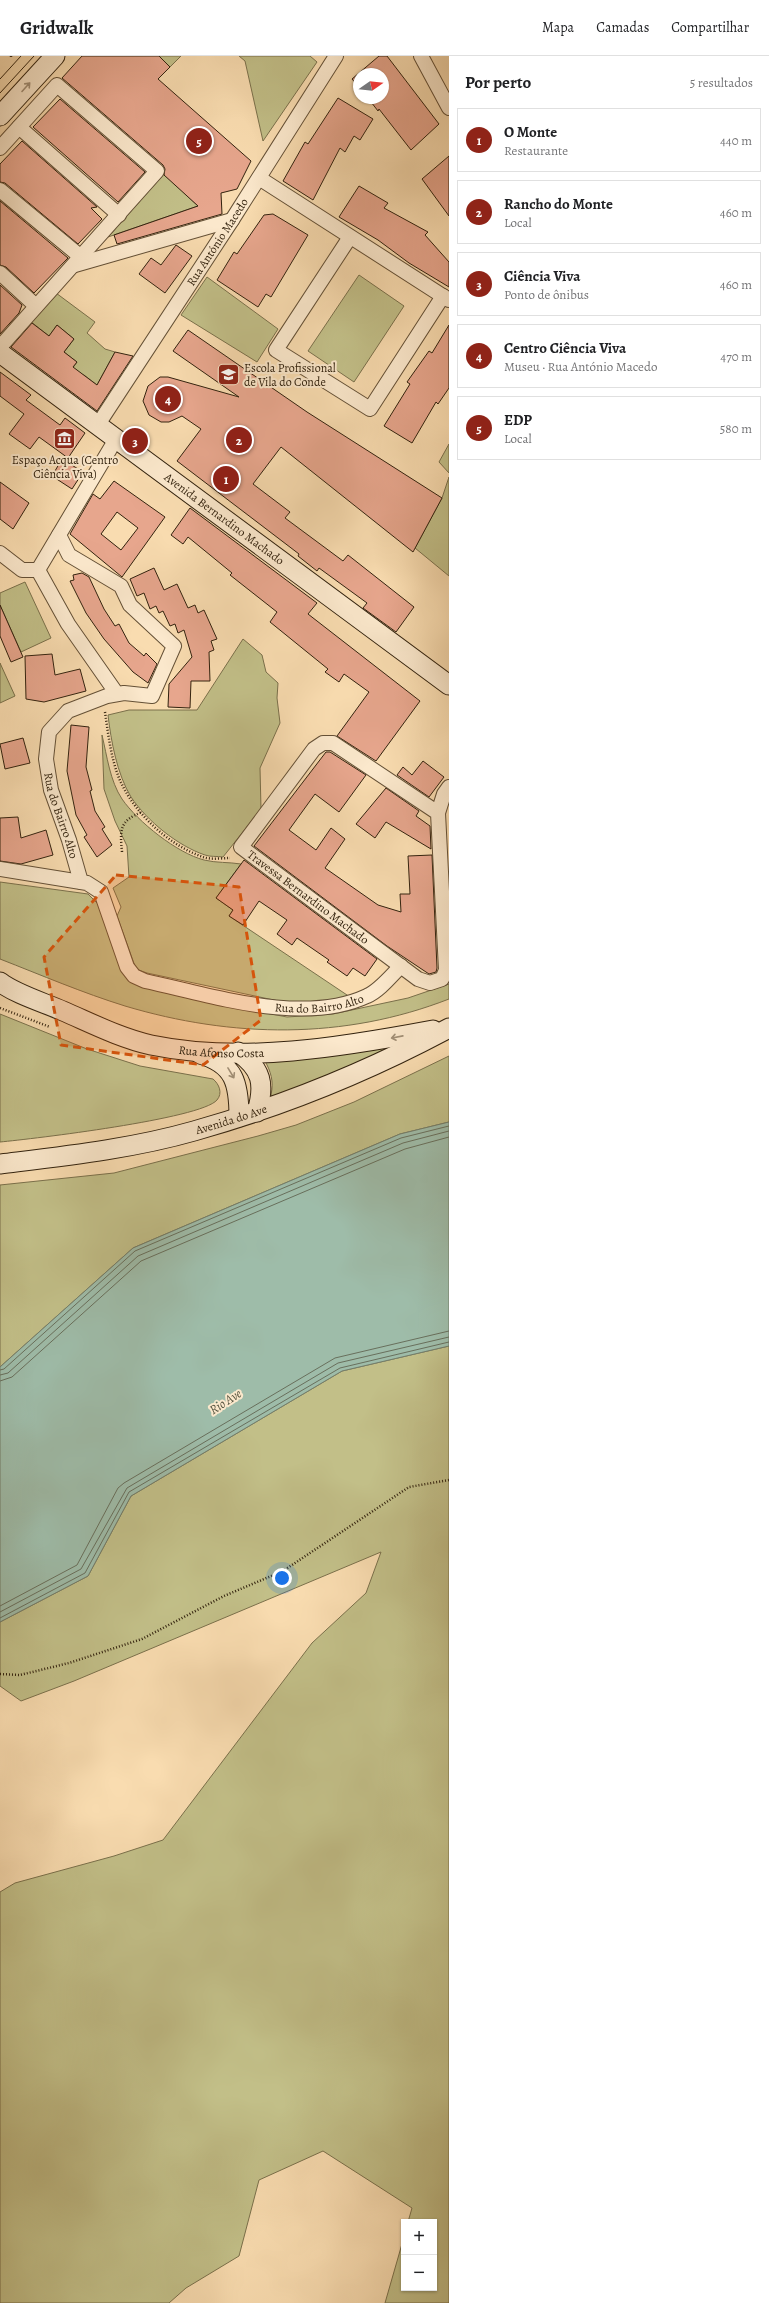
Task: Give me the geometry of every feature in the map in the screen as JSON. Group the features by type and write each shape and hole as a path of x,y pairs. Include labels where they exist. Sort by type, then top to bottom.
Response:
{"street":[{"path":"0,116 55,56"},
{"name":"Rua António Macedo","path":"97,426 232,220 336,56"},
{"path":"420,56 449,108"},
{"path":"0,148 57,85 157,171 0,347"},
{"path":"19,127 119,215"},
{"path":"259,178 446,298 370,409 276,350 350,237"},
{"path":"0,190 78,261"},
{"path":"78,261 232,220"},
{"path":"0,273 36,306"},
{"name":"Avenida Bernardino Machado","path":"0,354 449,685"},
{"path":"38,570 116,439"},
{"path":"38,570 110,696 124,693 152,696 174,646 130,605 120,586 69,555 59,535"},
{"path":"0,553 22,570 38,570"},
{"name":"Rua do Bairro Alto","path":"110,696 68,711 49,732 46,759 51,790 69,840 81,882 87,883 101,892 127,966 134,976 145,981 274,1008 306,1009 342,1005 368,996 401,966"},
{"name":"Travessa Bernardino Machado","path":"438,813 333,742 323,743 314,749 241,847 418,979 430,983 442,979 446,970 438,813 444,794 449,787"},
{"path":"0,869 81,882"},
{"name":"Rua Afonso Costa","path":"1,984 114,1033 150,1044 185,1050 265,1052 340,1045 449,1028"},
{"name":"Avenida do Ave","path":"0,1164 85,1154 193,1132 288,1102 350,1078 449,1028"},
{"path":"185,1050 210,1057 227,1067 237,1084 238,1118"},
{"path":"238,1052 248,1059 257,1070 261,1084 257,1112"}],"path":[{"path":"110,696 107,730 118,777 129,798 175,844 204,858 238,858 249,852"},
{"path":"122,852 120,830 128,818 142,812"},
{"path":"0,1674 20,1675 55,1666 142,1639 224,1596 283,1571 409,1487 449,1480"}],"highlighted area":[{"path":"116,875 239,887 261,1020 203,1065 61,1045 44,957"}],"shaded area":[{"path":"159,56 181,56 170,67"},
{"path":"239,56 310,56 317,62 263,141 245,61"},
{"path":"164,174 198,206 108,237"},
{"path":"359,275 404,306 354,382 308,351"},
{"path":"207,277 278,329 257,362 181,315"},
{"path":"56,293 95,322 87,333 105,349 115,352 97,385 84,375 70,372 77,362 64,352 74,339 57,325 49,336 30,321"},
{"path":"449,444 449,473 439,462"},
{"path":"449,477 449,576 415,548 442,498"},
{"path":"25,582 51,638 21,652 0,605 0,593"},
{"path":"243,639 262,655 266,672 278,683 277,698 280,723 260,768 261,809 223,857 209,856 184,846 164,832 154,824 131,797 118,768 108,715 129,710 197,710"},
{"path":"0,663 15,696 0,703"},
{"path":"102,735 109,768 118,792 129,808 148,827 170,844 193,856 209,861 241,864 216,898 233,910 229,916 350,997 311,1003 283,1002 147,973 136,969 117,916 121,907 113,888 129,877 127,846 115,821 104,789"},
{"path":"0,882 88,894 98,904 142,987 192,999 287,1017 333,1014 408,998 449,984 449,999 409,1012 369,1022 329,1028 288,1030 247,1029 165,1017 109,1001 0,959"},
{"path":"0,1014 87,1049 140,1066 213,1079 220,1089 219,1097 217,1100 204,1107 150,1121 45,1137 0,1142"},
{"path":"428,1034 274,1097 271,1095 271,1077 264,1059"},
{"path":"449,1056 449,1122 400,1134 133,1248 0,1367 0,1185 114,1173 258,1136 296,1125 354,1102"},
{"path":"449,1346 449,2303 385,2303 401,2247 401,2291 437,2291 437,2219 409,2219 412,2208 323,2151 259,2180 239,2256 186,2288 169,2303 0,2303 0,1892 15,1883 114,1856 163,1840 312,1643 366,1593 381,1552 74,1681 21,1701 0,1686 0,1622 88,1576 131,1496 342,1371"}],"water":[{"name":"Rio Ave","path":"449,1122 449,1346 342,1371 131,1496 88,1576 0,1622 0,1367 133,1248 400,1134"}],"building":[{"path":"82,56 159,56 170,67 158,79 251,161 237,189 221,193 222,214 117,244 114,235 198,206 164,175 165,169 163,165 62,78"},
{"path":"379,56 387,56 439,124 411,150 379,109 378,111 373,104 389,104 389,68 365,68"},
{"path":"338,98 373,119 360,140 354,136 345,152 340,148 313,200 283,181 305,142 308,144"},
{"path":"60,99 145,172 118,202 33,127"},
{"path":"22,141 97,207 91,208 102,219 78,244 5,183 0,182 0,164"},
{"path":"449,156 449,216 422,179"},
{"path":"359,186 388,203 384,208 428,232 425,235 449,262 449,287 409,263 378,240 339,217"},
{"path":"0,201 68,258 34,293 6,267 0,265"},
{"path":"273,214 308,235 271,297 266,294 258,307 217,280 234,252 237,254 264,215"},
{"path":"176,245 192,256 165,293 139,274 151,258 161,265"},
{"path":"0,285 22,305 19,313 0,334"},
{"path":"32,323 49,336 57,325 74,339 64,352 77,362 73,367 97,385 115,352 133,356 97,411 11,347"},
{"path":"449,325 449,388 438,404 436,402 412,443 384,426 410,384 407,382 429,351 432,353"},
{"path":"188,330 307,412 442,498 413,552 281,447 253,484 290,512 285,518 343,561 348,555 414,607 396,632 363,608 367,603 319,568 317,571 298,556 299,554 177,461 201,429 182,416 169,422 161,422 149,415 143,401 148,386 160,377 168,377 239,397 173,351"},
{"path":"0,372 31,395 26,400 60,425 65,418 85,433 68,458 39,437 30,449 9,434 24,414 0,396"},
{"path":"62,459 83,472 72,489 52,476"},
{"path":"114,481 165,517 122,577 70,534 93,494 100,499","holes":["117,512 138,528 121,550 101,534"]},
{"path":"0,482 29,503 13,529 0,519"},
{"path":"190,508 317,603 308,614 420,701 376,761 337,736 369,692 344,674 339,682 325,672 328,669 270,622 277,612 230,575 232,573 188,537 183,544 171,535"},
{"path":"154,568 164,590 177,584 188,608 195,605 198,613 204,610 217,639 211,641 214,650 209,652 210,681 191,681 190,708 168,707 169,684 192,657 184,630 178,633 175,624 170,626 163,611 159,613 156,606 150,609 144,593 137,596 130,579"},
{"path":"82,573 89,577 104,609 115,626 119,624 129,643 144,656 146,653 157,664 148,683 133,672 104,639 86,613 70,581 74,580 73,575"},
{"path":"0,605 23,657 11,662 0,636"},
{"path":"52,654 55,675 80,669 86,691 44,702 26,699 25,656"},
{"path":"71,725 89,727 86,767 92,790 90,791 95,811 105,827 102,829 112,845 97,857 84,837 87,835 76,815 67,771"},
{"path":"23,738 30,763 5,769 0,744"},
{"path":"326,752 330,752 366,775 339,812 315,794 289,830 316,850 331,828 345,839 325,868 378,905 401,912 400,894 410,894 408,856 432,855 436,972 429,974 387,946 254,846"},
{"path":"423,761 444,777 429,797 397,775 403,767 412,775"},
{"path":"386,788 419,811 416,816 430,826 431,849 386,822 375,838 356,824"},
{"path":"18,817 21,838 46,830 53,855 21,864 0,861 0,818"},
{"path":"244,860 377,959 365,976 353,968 347,976 327,962 329,960 297,938 292,945 277,934 287,920 259,901 243,925 229,916 233,910 216,898"}],"tram line":[{"path":"0,79 21,56"},
{"path":"0,93 34,56"}],"place":[{"name":"EDP","path":"199,141"},
{"name":"Escola Profissional de Vila do Conde","path":"229,375"},
{"name":"Centro Ciência Viva","path":"168,399"},
{"name":"Espaço Acqua (Centro Ciência Viva)","path":"65,439"},
{"name":"Rancho do Monte","path":"239,440"},
{"name":"Ciência Viva","path":"135,441"},
{"name":"O Monte","path":"226,479"}]}
